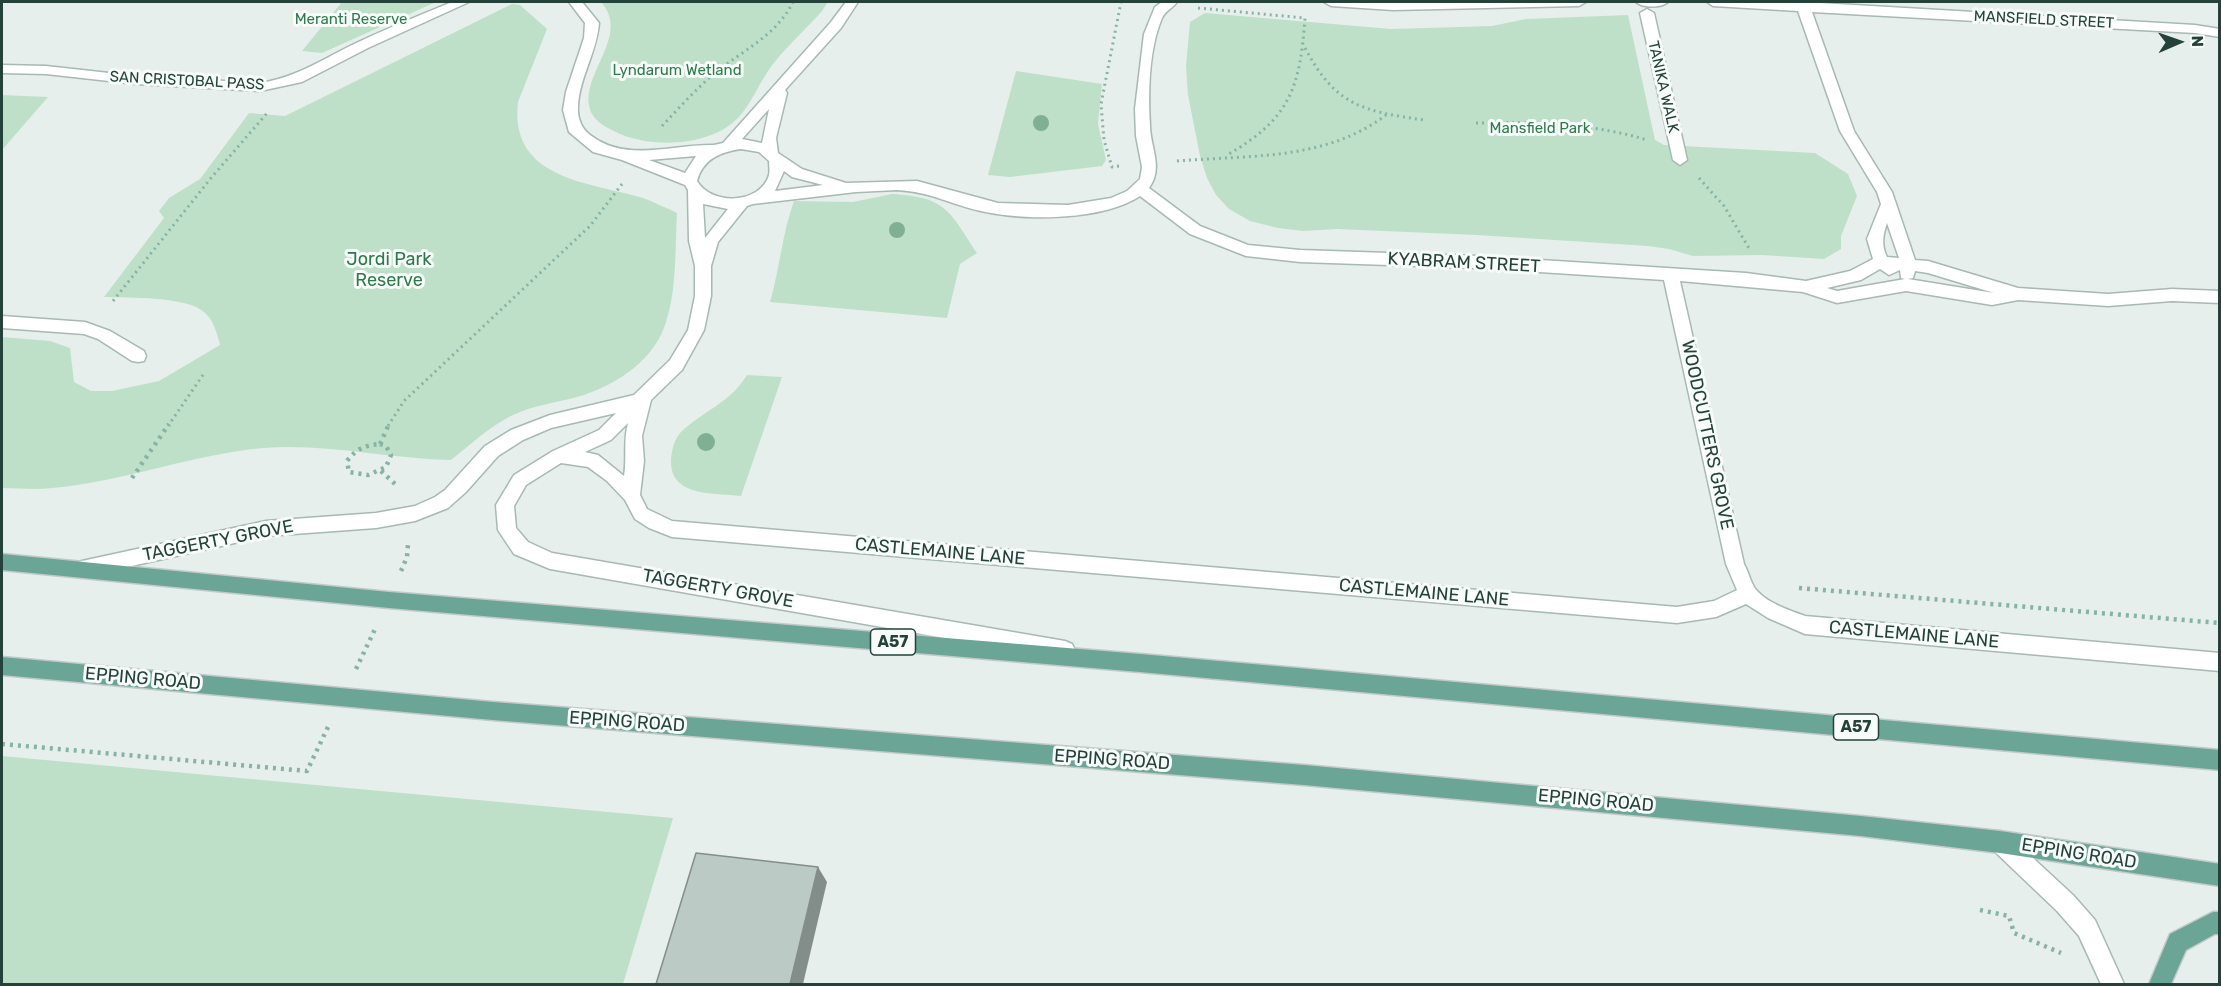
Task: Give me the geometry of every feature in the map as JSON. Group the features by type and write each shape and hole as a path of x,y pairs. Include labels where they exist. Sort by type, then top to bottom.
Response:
{"main road":[{"name":"A57","path":"2,562 389,600 1140,663 2220,760"},
{"name":"EPPING ROAD","path":"2,666 517,713 1292,774 1861,826 2000,842 2220,875"},
{"path":"2160,984 2178,942 2213,923 2220,923"}],"street":[{"name":"SAN CRISTOBAL PASS","path":"2,69 46,70 159,81 260,87 279,85 310,75 345,54 462,2"},
{"path":"575,2 584,10 592,23 591,38 573,92 570,110 576,132 598,149 634,157 692,186 702,198 714,202 747,201 865,187 919,186 985,207 1042,211 1090,208 1120,200 1140,189 1149,175 1149,163 1143,136 1143,82 1155,20 1160,9 1171,2"},
{"path":"729,145 781,88 794,69 836,25 852,2"},
{"path":"1331,2 1394,6 1538,2"},
{"path":"1544,2 1579,2"},
{"path":"1645,7 1661,2"},
{"name":"MANSFIELD STREET","path":"1713,2 2195,29 2220,33"},
{"path":"1972,2 1979,16"},
{"path":"1803,6 1847,130 1884,192 1908,263 1906,285"},
{"name":"TANIKA WALK","path":"1645,7 1680,160"},
{"name":"MANSFIELD STREET","path":"2195,29 2220,26"},
{"path":"747,201 773,185 778,176 769,138 781,88"},
{"path":"634,157 713,150 729,145 752,145 797,173 830,183 865,187"},
{"path":"692,186 696,164 713,150"},
{"name":"TAGGERTY GROVE","path":"692,186 697,241 703,266 703,296 696,330 676,365 606,435 559,456 519,480 505,505 507,530 521,548 550,561 1140,663"},
{"name":"KYABRAM STREET","path":"1140,189 1196,230 1246,250 1300,256 1477,262 1671,274 1804,286 1837,297 1906,285 1992,299 2018,294"},
{"name":"TAGGERTY GROVE","path":"703,266 711,240 747,201"},
{"path":"1887,206 1874,233 1875,246 1882,262 1906,285"},
{"name":"KYABRAM STREET","path":"1804,286 1855,276 1868,267 1882,262 1908,263 1928,267 2018,294 2108,300 2172,296 2220,297"},
{"name":"WOODCUTTERS GROVE","path":"1671,274 1735,564 1748,594"},
{"path":"2,322 85,328 104,334 138,356"},
{"path":"631,495 635,461 633,436 643,399"},
{"name":"TAGGERTY GROVE","path":"82,569 273,527 399,517 431,508 457,492 474,470 499,446 526,429 561,418 606,410 643,399"},
{"name":"CASTLEMAINE LANE","path":"559,456 592,460 613,476 631,495 641,514 655,523 672,529 1677,615 1716,609 1748,594 1760,605 1780,617 1805,625 2220,662"},
{"path":"2000,842 2065,903 2087,928 2112,984"}],"path":[{"path":"380,444 384,432 404,401 590,226 620,189 634,157 656,132 706,81 774,30 784,20 793,2"},
{"path":"1121,2 1101,104 1102,130 1112,167 1323,147 1355,137 1377,124 1386,115"},
{"path":"1198,8 1305,18 1304,47 1293,93 1283,110 1269,126 1247,145 1224,156"},
{"path":"1304,47 1314,69 1332,92 1349,102 1386,115 1424,120"},
{"path":"113,301 218,170 268,112"},
{"path":"1476,123 1544,121 1607,128 1652,142 1680,160 1704,182 1740,230 1755,260"},
{"path":"132,478 205,372"},
{"path":"380,444 386,446 391,455 388,465 381,471 359,476 349,472 347,467 349,458 360,448 380,444"},
{"path":"1798,588 2220,623"},
{"path":"2,744 307,771 389,600"},
{"path":"1980,910 2009,916 2014,933 2066,954"}],"green space":[{"name":"Meranti Reserve","path":"342,2 436,2 322,53 302,51"},
{"name":"Lyndarum Wetland","path":"601,2 828,2 773,64 748,106 738,118 714,134 700,139 669,143 625,136 602,125 591,111 589,92 609,40 611,27 609,14"},
{"name":"Jordi Park Reserve","path":"512,4 520,5 547,29 518,102 519,128 526,148 540,162 557,173 578,181 643,198 677,213 675,268 670,309 661,335 634,368 597,390 575,398 527,409 501,421 451,460 334,449 264,448 211,456 79,485 39,489 2,488 2,337 50,341 70,348 74,382 91,391 112,391 159,381 220,345 210,319 196,307 171,300 104,297 164,218 159,211 169,198 200,179 249,113 285,116"},
{"name":"Mansfield Park","path":"1205,13 1391,29 1492,26 1526,19 1628,15 1655,140 1664,145 1815,153 1848,174 1857,196 1841,236 1841,249 1824,259 1762,255 1693,256 1648,246 1477,235 1337,229 1303,231 1250,221 1229,209 1216,195 1207,178 1200,156 1188,95 1186,66 1190,22"},
{"path":"1016,71 1102,84 1098,124 1106,160 1102,166 1010,177 988,175"},
{"path":"2,95 48,97 2,150"},
{"path":"892,194 925,199 945,209 960,226 977,253 960,264 947,318 770,302 794,201 853,202"},
{"path":"747,375 782,377 741,496 707,493 686,487 678,482 673,473 671,458 676,438 690,424 732,393"},
{"path":"2,756 673,818 623,984 2,984"}],"building":[{"path":"696,853 818,867 790,984 656,984"}]}
